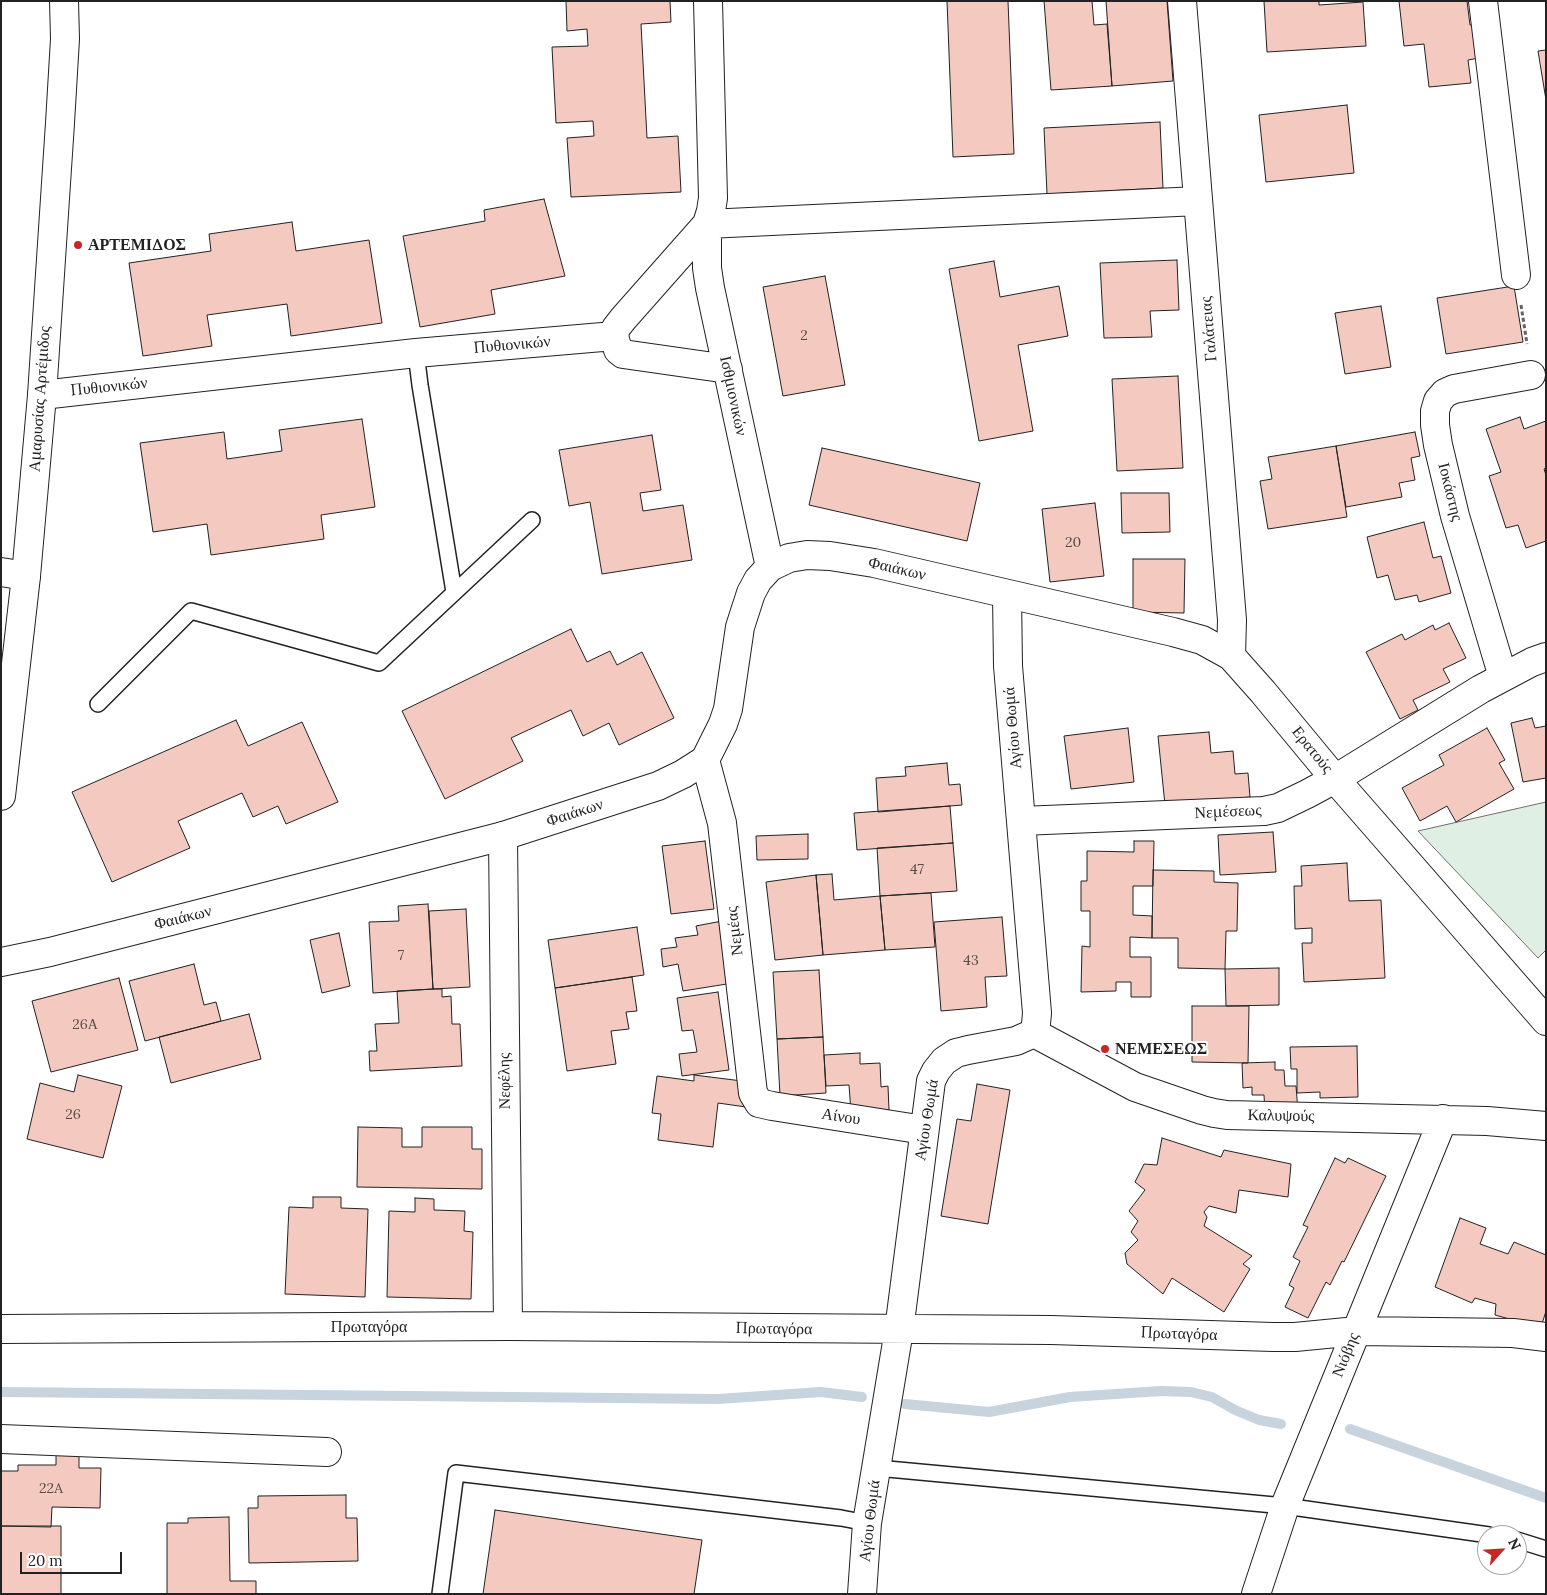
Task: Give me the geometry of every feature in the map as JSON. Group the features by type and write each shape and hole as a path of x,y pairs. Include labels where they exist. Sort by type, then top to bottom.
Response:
{"street":[{"name":"Αμαρυσίας Αρτέμιδος","path":"1,796 14,574 42,395 65,39 64,1"},
{"path":"708,1 713,198 707,224 623,319 616,328 614,336 618,350 623,354 728,369"},
{"name":"Γαλάτειας","path":"1182,1 1232,620 1231,656"},
{"path":"1483,1 1516,275"},
{"path":"707,224 1198,201"},
{"name":"Ισθμιονικών","path":"707,224 707,268 710,288 770,566"},
{"name":"Πυθιονικών","path":"42,395 416,353 614,336"},
{"name":"Ιοκάστης","path":"1503,677 1455,516 1438,445 1435,411 1438,401 1445,393 1454,389 1531,375"},
{"name":"Φαιάκων","path":"770,566 789,558 830,556 874,563 1007,595"},
{"path":"706,760 715,743 728,709 740,627 751,593 758,580 770,566"},
{"name":"Ερατούς","path":"1007,595 1173,632 1202,640 1231,656 1335,779 1546,1021"},
{"name":"Αγίου Θωμά","path":"862,1594 867,1523 899,1330 931,1081 944,1061 956,1053 1016,1041 1034,1033 1036,1024 1037,1013 1008,666 1007,595"},
{"name":"Νεμέσεως","path":"1021,821 1264,811 1278,808 1335,779 1503,677 1546,657"},
{"name":"Φαιάκων","path":"1,962 50,952 503,836 658,786 706,760"},
{"name":"Νεμέας","path":"706,760 722,823 753,1093 759,1103"},
{"name":"Νεφέλης","path":"503,836 508,1326"},
{"name":"Καλυψούς","path":"1034,1033 1134,1087 1208,1112 1227,1115 1443,1119 1546,1126"},
{"name":"Αίνου","path":"759,1103 924,1130"},
{"name":"Νιόβης","path":"1256,1594 1285,1506 1443,1119"},
{"name":"Πρωταγόρα","path":"1,1329 508,1326 1108,1331 1273,1337 1309,1336 1356,1331 1513,1333 1546,1337"},
{"path":"1,1439 327,1452"}],"lane":[{"path":"416,353 454,592"},
{"path":"98,704 191,610 380,663 532,520"},
{"path":"877,1468 1285,1506 1477,1533"},
{"path":"440,1594 456,1473 841,1518 867,1523"},
{"path":"1527,1543 1546,1550"}],"path":[{"path":"1516,275 1531,375"}],"green space":[{"path":"1546,802 1546,950 1538,958 1418,831"}],"building":[{"path":"566,1 670,1 671,22 641,24 647,138 678,136 681,192 571,197 567,138 594,136 593,121 556,123 552,47 588,46 587,29 567,31"},
{"path":"947,1 1008,1 1014,154 953,157"},
{"path":"1044,1 1092,1 1094,25 1107,24 1112,86 1051,90"},
{"path":"1106,1 1167,1 1173,81 1112,86"},
{"path":"1264,1 1319,1 1319,5 1363,2 1366,46 1267,52"},
{"path":"1399,1 1467,1 1470,25 1475,25 1479,58 1468,60 1471,83 1429,87 1424,44 1404,46"},
{"path":"1546,50 1546,100 1538,51"},
{"path":"1347,105 1354,173 1266,182 1259,115"},
{"path":"1160,122 1163,188 1047,194 1044,128"},
{"path":"544,199 565,276 491,290 495,314 420,327 403,236 485,221 484,210"},
{"path":"292,222 296,251 369,240 382,323 291,336 287,304 207,315 212,346 143,356 129,263 211,251 209,234"},
{"path":"1177,260 1179,310 1150,311 1152,337 1104,338 1100,263"},
{"path":"994,261 1000,297 1059,286 1068,336 1018,345 1033,431 979,441 949,269"},
{"path":"825,276 845,385 783,396 763,287"},
{"path":"1514,286 1523,342 1446,354 1437,298"},
{"path":"1381,306 1391,367 1345,374 1335,313"},
{"path":"1178,376 1183,468 1117,471 1112,379"},
{"path":"1520,417 1524,429 1546,421 1546,468 1544,469 1546,475 1546,541 1526,548 1518,525 1506,528 1489,476 1501,472 1486,429"},
{"path":"362,419 375,507 321,515 324,539 211,555 207,524 153,532 140,443 224,432 227,459 282,451 279,430"},
{"path":"1415,432 1420,456 1411,458 1415,480 1399,483 1402,497 1346,507 1336,446"},
{"path":"652,435 661,490 640,493 643,511 683,505 692,560 602,574 590,502 569,506 559,450"},
{"path":"1336,446 1347,517 1268,529 1260,481 1272,479 1268,457"},
{"path":"822,448 980,483 967,541 809,505"},
{"path":"1121,493 1169,493 1170,532 1122,533"},
{"path":"1095,503 1104,576 1050,582 1042,509"},
{"path":"1424,522 1433,558 1441,556 1451,593 1419,602 1417,595 1395,600 1388,575 1377,578 1367,537"},
{"path":"1133,559 1185,559 1184,613 1133,612"},
{"path":"1449,623 1466,658 1443,669 1450,682 1413,700 1418,710 1400,719 1366,652 1402,634 1405,640 1433,625 1435,630"},
{"path":"571,629 587,662 610,651 617,665 642,652 674,718 619,745 609,723 583,736 571,710 511,738 523,761 445,799 402,711"},
{"path":"1532,718 1535,728 1546,726 1546,778 1523,782 1511,723"},
{"path":"236,720 248,746 302,722 338,802 286,824 278,806 253,817 242,793 178,821 190,848 112,882 72,792"},
{"path":"1128,728 1134,782 1071,789 1064,736"},
{"path":"1487,728 1505,760 1499,763 1514,789 1456,822 1447,806 1420,821 1402,788 1444,765 1439,755"},
{"path":"1209,732 1211,753 1233,751 1235,774 1248,773 1250,797 1165,805 1158,736"},
{"path":"947,763 949,785 960,784 962,805 878,812 876,778 906,776 905,767"},
{"path":"950,806 953,843 857,850 854,813"},
{"path":"1273,832 1276,872 1220,875 1218,835"},
{"path":"808,834 808,859 757,860 756,836"},
{"path":"705,841 714,909 671,914 662,846"},
{"path":"1134,841 1154,841 1153,886 1133,886 1133,915 1152,916 1152,938 1130,937 1130,957 1151,957 1151,997 1131,997 1131,982 1116,982 1116,991 1081,992 1082,946 1090,947 1090,911 1081,911 1081,881 1087,881 1087,851 1134,852"},
{"path":"953,843 957,891 880,896 877,848"},
{"path":"1347,863 1349,901 1381,900 1385,978 1304,982 1302,943 1312,943 1312,928 1295,929 1294,886 1302,886 1301,866"},
{"path":"1153,870 1214,871 1214,882 1238,883 1237,931 1226,931 1225,969 1178,968 1178,938 1152,938"},
{"path":"832,874 834,900 880,896 885,950 823,955 816,875"},
{"path":"816,875 823,955 775,960 766,882"},
{"path":"931,893 935,947 885,950 880,896"},
{"path":"428,904 433,989 373,993 369,922 399,921 398,906"},
{"path":"466,909 470,987 433,989 429,911"},
{"path":"1002,917 1007,976 985,977 987,1007 941,1011 934,922"},
{"path":"722,921 733,983 683,991 678,964 663,967 661,949 677,947 675,938 698,935 696,926"},
{"path":"637,927 644,975 555,988 548,940"},
{"path":"339,933 350,986 322,993 310,940"},
{"path":"194,964 204,1005 216,1002 221,1021 145,1041 129,981"},
{"path":"1279,968 1279,1005 1226,1006 1225,969"},
{"path":"819,970 823,1037 777,1039 773,972"},
{"path":"632,977 637,1011 626,1012 629,1029 611,1031 616,1064 567,1071 555,988"},
{"path":"119,978 138,1050 51,1072 32,1001"},
{"path":"442,989 442,997 451,996 452,1024 460,1024 462,1066 370,1071 369,1051 377,1051 375,1024 399,1023 397,991"},
{"path":"718,992 729,1070 682,1076 679,1054 697,1052 693,1030 682,1031 677,998"},
{"path":"1192,1006 1249,1006 1248,1063 1192,1062"},
{"path":"249,1014 261,1059 171,1083 159,1037"},
{"path":"823,1037 826,1093 780,1096 777,1039"},
{"path":"1357,1046 1358,1097 1320,1098 1320,1092 1297,1093 1297,1069 1291,1069 1290,1047"},
{"path":"860,1053 860,1064 880,1063 881,1087 888,1086 889,1110 851,1112 849,1085 826,1086 824,1055"},
{"path":"1275,1062 1275,1070 1284,1070 1285,1086 1296,1086 1298,1111 1265,1113 1264,1095 1252,1095 1252,1087 1243,1088 1242,1063"},
{"path":"78,1075 122,1086 103,1158 27,1139 40,1083 74,1092"},
{"path":"694,1075 750,1082 746,1107 718,1103 713,1147 658,1140 661,1114 652,1113 657,1076 694,1081"},
{"path":"977,1084 1010,1090 988,1224 941,1216 957,1119 971,1121"},
{"path":"358,1127 402,1128 402,1147 422,1147 422,1127 472,1127 472,1149 482,1149 482,1189 357,1187"},
{"path":"1162,1138 1221,1157 1224,1150 1291,1164 1288,1197 1239,1190 1236,1213 1209,1206 1204,1212 1207,1217 1204,1226 1252,1256 1243,1264 1250,1269 1224,1312 1172,1278 1163,1294 1127,1264 1125,1253 1138,1240 1131,1232 1138,1221 1129,1211 1145,1190 1135,1182 1144,1164 1157,1165"},
{"path":"1335,1158 1345,1163 1348,1158 1386,1176 1344,1262 1342,1261 1330,1285 1326,1282 1308,1318 1285,1307 1294,1288 1289,1285 1300,1261 1293,1257 1308,1227 1303,1225"},
{"path":"313,1197 341,1197 341,1208 368,1209 365,1297 285,1294 289,1207 313,1208"},
{"path":"415,1198 434,1199 434,1210 465,1211 464,1231 473,1232 471,1299 387,1297 389,1211 415,1212"},
{"path":"1460,1218 1486,1228 1480,1244 1508,1254 1514,1242 1546,1255 1546,1311 1542,1324 1524,1323 1495,1315 1496,1304 1475,1298 1472,1303 1435,1287"},
{"path":"56,1455 79,1455 79,1468 101,1468 100,1508 52,1507 51,1527 1,1526 1,1471 18,1471 18,1465 56,1465"},
{"path":"346,1495 346,1518 357,1518 358,1561 249,1563 248,1508 258,1508 258,1496"},
{"path":"495,1510 702,1540 694,1594 483,1594"},
{"path":"229,1517 230,1581 256,1581 256,1594 167,1594 167,1523 188,1523 188,1518"},
{"path":"1,1526 61,1526 61,1594 1,1594"}],"waterway":[{"path":"905,1404 989,1412 1070,1397 1161,1391 1191,1392 1212,1397 1235,1410 1259,1420 1281,1424"},
{"path":"1,1392 718,1399 821,1392 862,1397"},
{"path":"1350,1429 1546,1498"}],"place":[{"name":"ΑΡΤΕΜΙΔΟΣ","path":"78,245"},
{"name":"ΝΕΜΕΣΕΩΣ","path":"1105,1049"}]}
